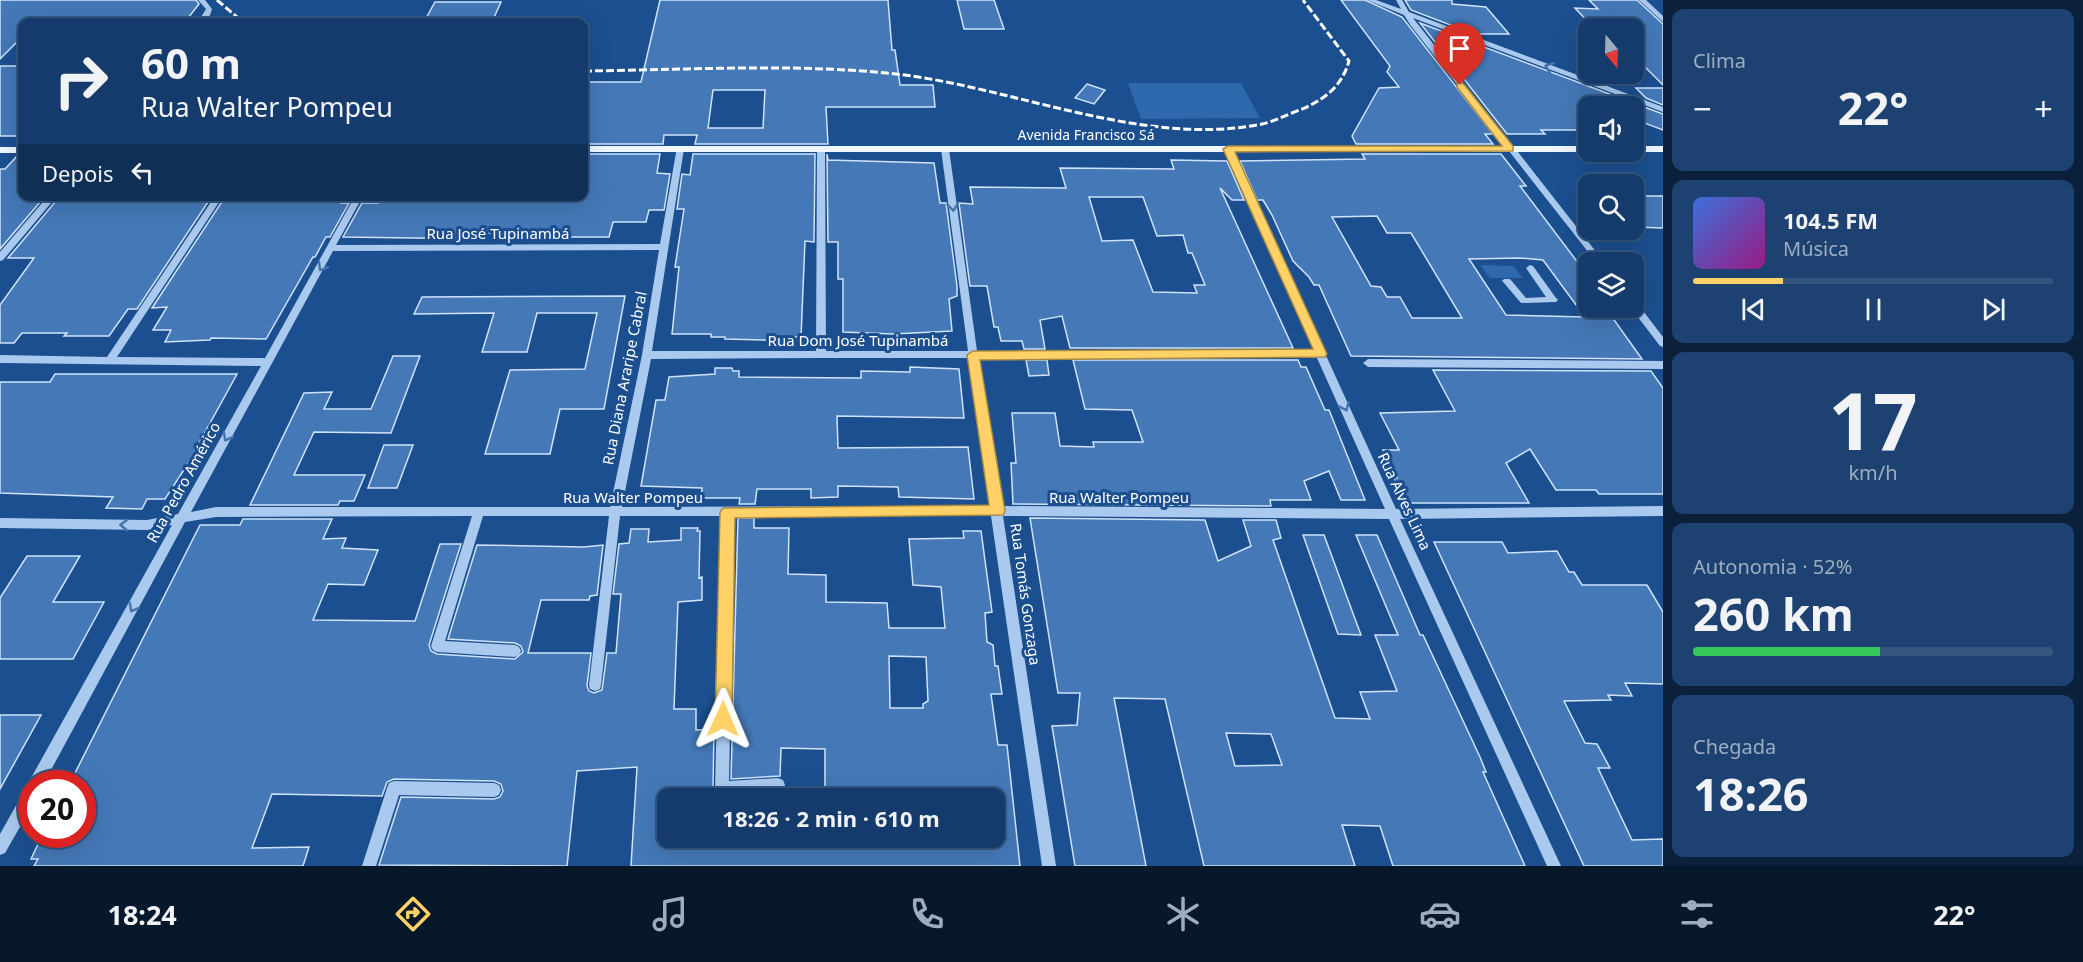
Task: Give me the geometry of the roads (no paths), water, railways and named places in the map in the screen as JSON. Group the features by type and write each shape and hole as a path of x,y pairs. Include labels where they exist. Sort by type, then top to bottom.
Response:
{"main road":[{"name":"Avenida Francisco Sá","path":"588,149 1578,149"},
{"path":"1644,149 1663,149"},
{"path":"0,150 18,150"}],"street":[{"path":"1370,0 1663,110"},
{"path":"1399,0 1407,15 1509,149 1592,252"},
{"path":"1642,0 1663,20"},
{"path":"203,1 208,9 204,18"},
{"name":"Rua Diana Araripe Cabral","path":"595,685 615,512 647,356 680,149"},
{"name":"Rua Tomás Gonzaga","path":"945,149 973,355 1049,866"},
{"name":"Rua Alves Lima","path":"1228,149 1554,866"},
{"path":"821,150 821,355"},
{"path":"0,258 49,201"},
{"path":"109,361 216,201"},
{"name":"Rua Pedro Américo","path":"43,770 267,362 333,248 356,201"},
{"name":"Rua José Tupinambá","path":"333,248 663,247"},
{"path":"1508,281 1524,301 1553,300 1530,268"},
{"path":"1644,318 1663,344"},
{"name":"Rua Dom José Tupinambá","path":"647,356 1321,354"},
{"path":"0,359 267,362"},
{"path":"1368,363 1663,365"},
{"name":"Rua Walter Pompeu","path":"0,523 147,525 216,512 998,511 1393,514 1663,512"},
{"path":"479,512 437,646 515,651"},
{"path":"728,512 722,788 778,785"},
{"path":"369,866 394,789 494,790"},
{"path":"0,848 18,816"}],"railway":[{"path":"217,0 238,18"},
{"path":"588,71 779,68 896,74 940,81 1125,122 1171,128 1217,129 1262,124 1277,119 1320,100 1341,80 1349,61 1303,0"}]}
